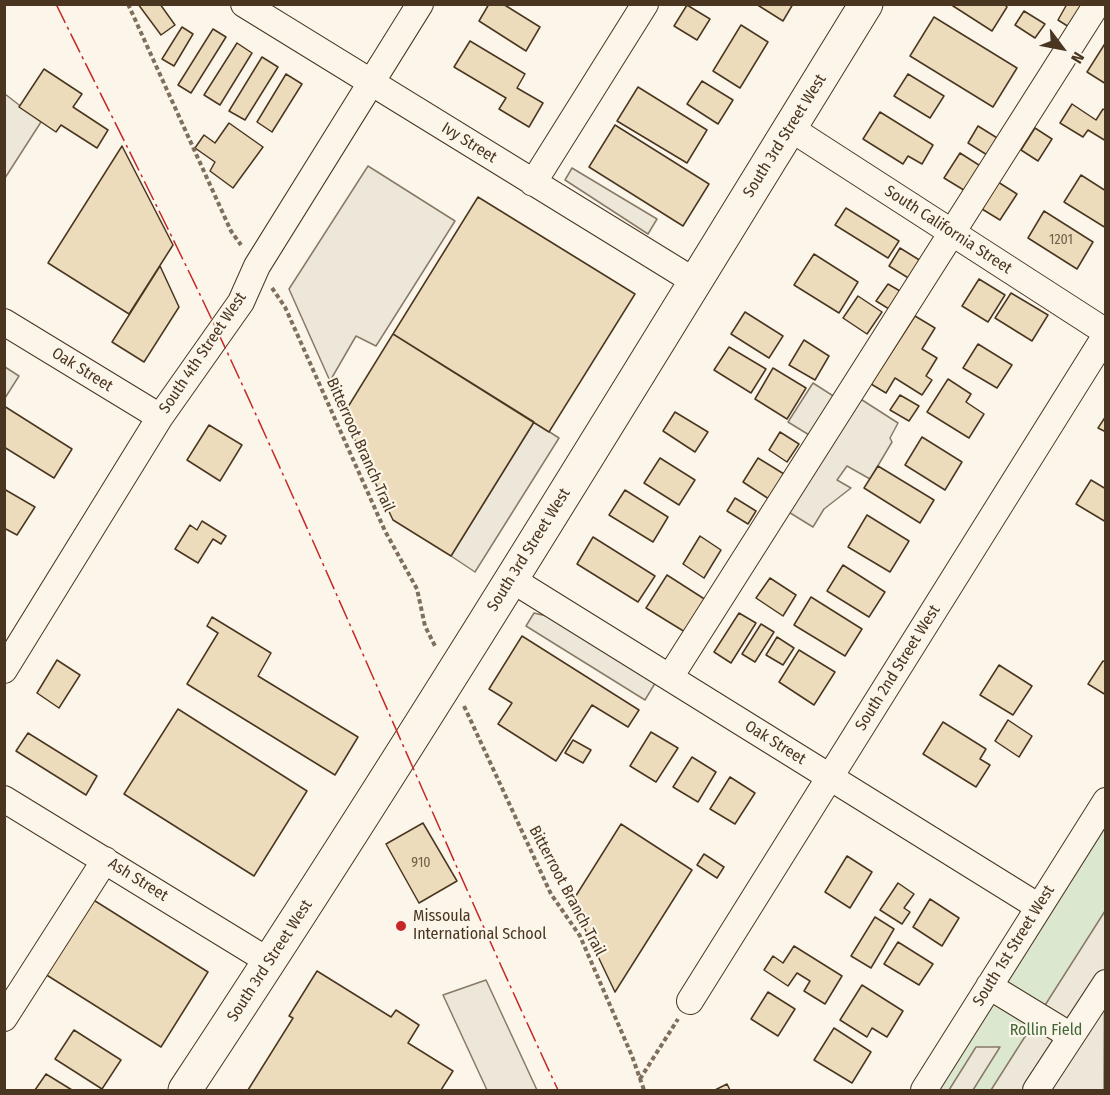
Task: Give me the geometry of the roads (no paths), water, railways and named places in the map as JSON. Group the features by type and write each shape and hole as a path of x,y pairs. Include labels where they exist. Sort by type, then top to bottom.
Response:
{"main road":[{"name":"South 3rd Street West","path":"185,1090 270,962 511,579 866,4"}],"street":[{"name":"Ivy Street","path":"244,4 694,282"},
{"name":"South 4th Street West","path":"4,670 160,417 241,302 257,266 420,4"},
{"path":"533,183 645,4"},
{"path":"670,677 954,233 1097,4"},
{"name":"South California Street","path":"790,128 1106,334"},
{"name":"Oak Street","path":"4,322 160,417"},
{"name":"South 2nd Street West","path":"690,1001 1106,334"},
{"name":"Oak Street","path":"511,579 1039,907"},
{"name":"Ash Street","path":"4,798 270,962"},
{"name":"South 1st Street West","path":"924,1090 1106,801"},
{"path":"4,1018 105,860"},
{"path":"1036,1090 1106,983"},
{"path":"989,986 1071,1036"}],"place":[{"name":"Missoula International School","path":"401,926"}],"park label":[{"name":"Rollin Field","path":"1046,1031"}]}
